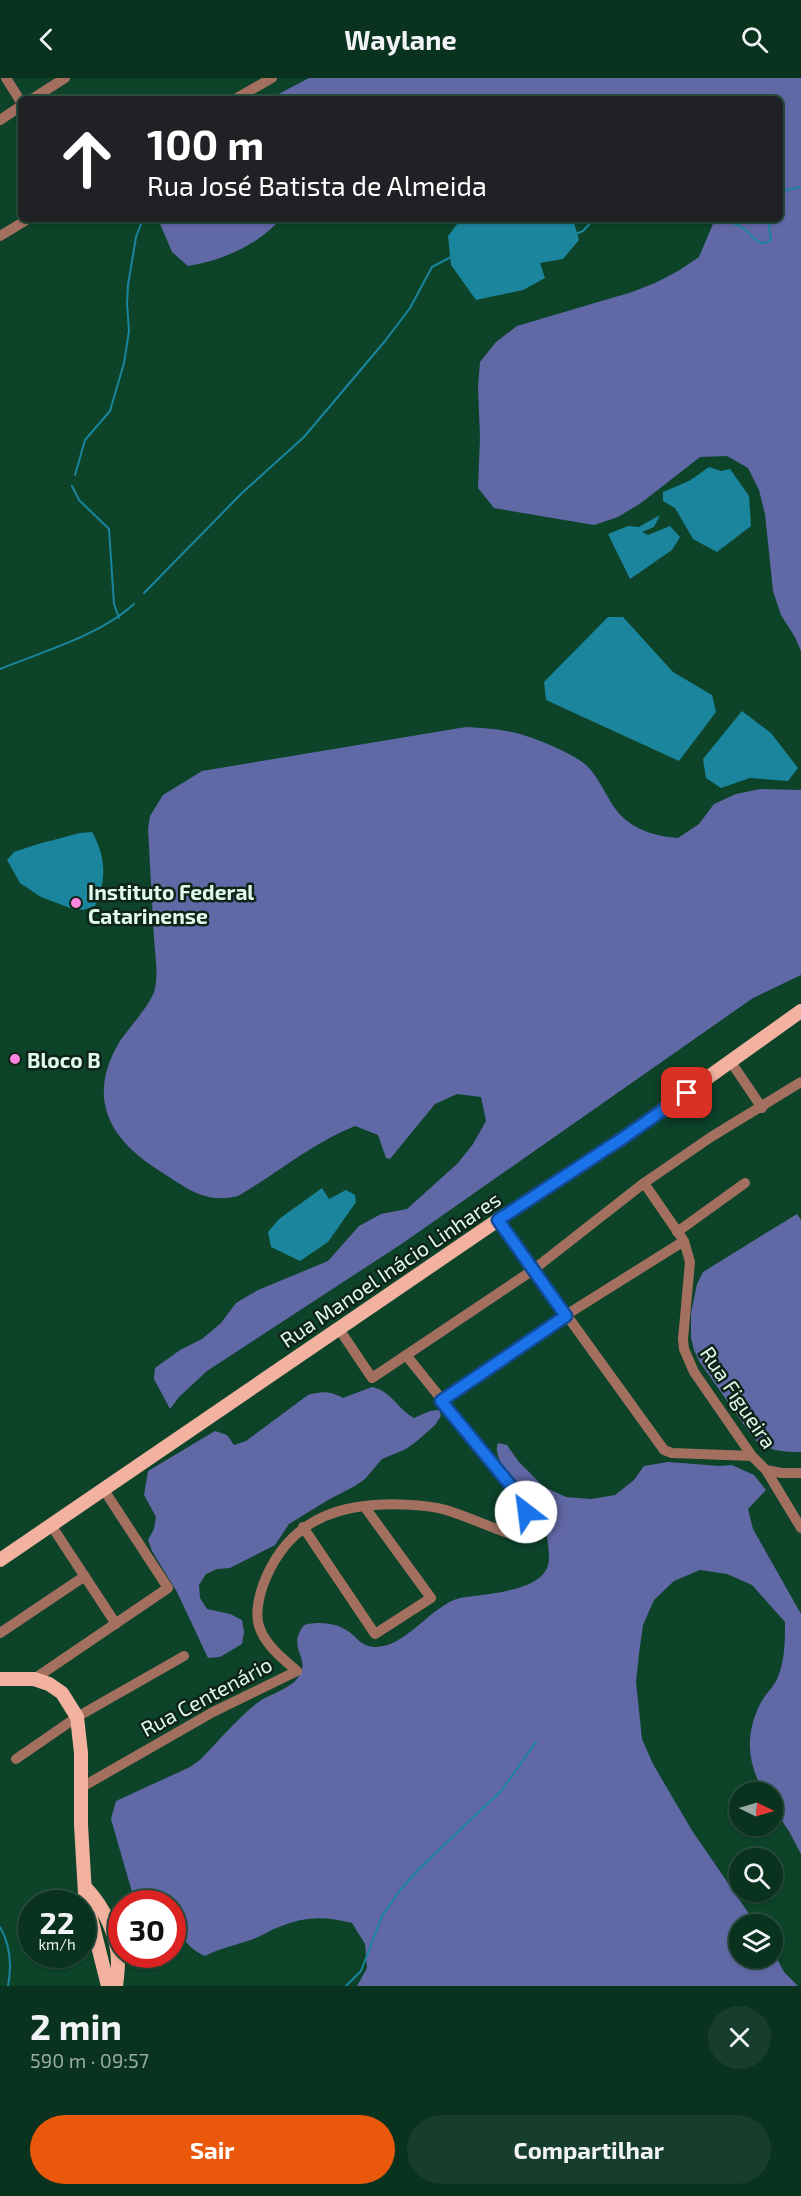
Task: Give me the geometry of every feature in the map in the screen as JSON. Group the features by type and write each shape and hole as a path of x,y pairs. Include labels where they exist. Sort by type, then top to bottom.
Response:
{"main road":[{"name":"Rua Manoel Inácio Linhares","path":"0,1560 498,1220 626,1136 801,1011"},
{"path":"0,1678 34,1679 49,1684 62,1693 77,1717 81,1753 81,1826 86,1888 108,1924"},
{"path":"96,1941 108,1986"},
{"path":"101,1961 108,1960"},
{"path":"116,1986 117,1968"}],"street":[{"path":"6,78 18,99"},
{"path":"37,96 65,78"},
{"path":"240,96 272,78"},
{"path":"0,120 18,106"},
{"path":"0,236 23,222"},
{"path":"731,1062 762,1108"},
{"path":"339,1329 372,1378 533,1270 644,1183 711,1137 762,1108 801,1082"},
{"name":"Rua Figueira","path":"644,1183 689,1251 690,1262 683,1327 684,1349 694,1372 752,1456 766,1470 801,1528"},
{"path":"406,1355 441,1401 681,1236 745,1183"},
{"path":"498,1220 664,1450 672,1453 752,1456"},
{"name":"Rua Centenário","path":"82,1787 213,1712 297,1671 272,1648 265,1638 259,1625 258,1608 270,1567 289,1540 303,1527 326,1515 364,1506 397,1505 443,1509 510,1534 520,1532 526,1518 521,1500 441,1401"},
{"path":"766,1470 801,1473"},
{"path":"34,1679 168,1588 104,1490"},
{"path":"303,1527 375,1634 431,1598 364,1506"},
{"path":"51,1525 116,1624"},
{"path":"0,1633 85,1576"},
{"path":"15,1759 77,1717 184,1656"}],"shaded area":[{"path":"309,78 801,78 801,651 781,615 773,591 765,514 759,490 748,468 727,456 700,457 641,503 618,517 594,525 494,508 478,488 480,362 496,342 517,326 632,292 678,271 699,257 714,222 783,222 783,96 275,96"},
{"path":"159,222 279,222 259,239 214,260 188,266 172,252"},
{"path":"459,222 574,222 579,240 563,259 540,263 545,278 523,290 476,300 451,265 448,236"},
{"path":"709,467 721,471 730,469 749,496 751,526 717,552 693,539 675,508 663,501 663,492 689,481"},
{"path":"660,515 654,527 642,532 648,535 670,526 680,537 672,550 630,579 608,534 628,526 639,527"},
{"path":"608,617 623,617 673,672 712,695 716,712 679,761 546,700 544,682"},
{"path":"742,711 771,733 798,768 788,781 750,778 721,788 706,778 703,759"},
{"path":"466,727 516,733 573,756 591,770 612,804 625,819 641,829 659,835 678,838 699,824 714,804 736,794 760,789 801,790 801,975 753,998 403,1243 207,1371 179,1397 170,1409 154,1379 155,1368 180,1350 202,1339 221,1323 236,1303 258,1290 328,1261 359,1226 381,1214 407,1209 458,1163 473,1144 486,1121 481,1097 457,1094 435,1104 390,1159 386,1158 378,1135 355,1126 310,1150 238,1196 227,1198 198,1194 144,1161 117,1132 109,1117 104,1100 104,1082 120,1041 148,1004 154,992 156,965 148,829 150,816 163,795 202,771"},
{"path":"92,832 102,859 102,887 95,906 83,910 70,908 41,897 20,883 7,860 14,852 38,844"},
{"path":"322,1188 329,1199 346,1190 355,1195 356,1202 328,1242 300,1261 271,1247 268,1232 279,1219"},
{"path":"797,1214 801,1220 801,1452 788,1452 765,1446 754,1439 699,1361 691,1338 691,1313 697,1284 703,1272"},
{"path":"372,1387 384,1392 414,1418 439,1410 441,1416 435,1425 417,1441 406,1449 382,1459 365,1479 289,1524 275,1545 230,1568 217,1569 206,1574 199,1585 200,1598 207,1609 230,1614 242,1620 244,1632 242,1644 220,1657 208,1658 177,1592 152,1551 148,1540 154,1529 156,1517 144,1495 148,1471 215,1431 227,1435 234,1445 246,1441 308,1395 326,1392 343,1398"},
{"path":"498,1443 507,1445 519,1462 544,1487 566,1497 591,1499 615,1495 634,1480 644,1466 668,1462 732,1465 754,1475 766,1490 748,1509 753,1529 801,1614 801,1854 783,1822 783,1782 759,1782 751,1760 750,1738 755,1715 776,1681 780,1670 785,1629 785,1622 752,1585 727,1574 700,1570 674,1581 654,1600 643,1625 636,1682 642,1739 653,1764 691,1829 729,1885 729,1902 741,1902 749,1914 729,1914 729,1968 782,1968 798,1986 357,1986 367,1968 365,1944 352,1923 324,1918 298,1921 205,1956 186,1941 186,1890 131,1890 111,1819 116,1801 190,1767 200,1760 252,1707 294,1682 301,1672 302,1661 297,1640 304,1625 323,1623 335,1625 347,1630 367,1646 386,1646 397,1641 449,1602 527,1585 538,1579 546,1570 549,1553 543,1522 504,1468 497,1450"}],"waterway":[{"path":"783,191 801,187"},
{"path":"75,475 85,440 110,411 124,363 129,331 128,285 136,237 142,222"},
{"path":"576,234 583,231 591,222"},
{"path":"730,222 763,243 771,240 771,222"},
{"path":"144,593 242,493 304,437 410,308 432,267 451,257"},
{"path":"72,486 79,500 109,529 114,604 119,618"},
{"path":"0,669 88,634 134,604"},
{"path":"346,1986 361,1971 382,1916 398,1893 418,1870 502,1790 536,1742"},
{"path":"0,1927 10,1956 8,1986"}],"place":[{"name":"Instituto Federal Catarinense","path":"76,903"},
{"name":"Bloco B","path":"15,1059"}],"route":[{"path":"526,1512 516,1492 503,1475 441,1401 566,1316 498,1220 687,1093"}]}
